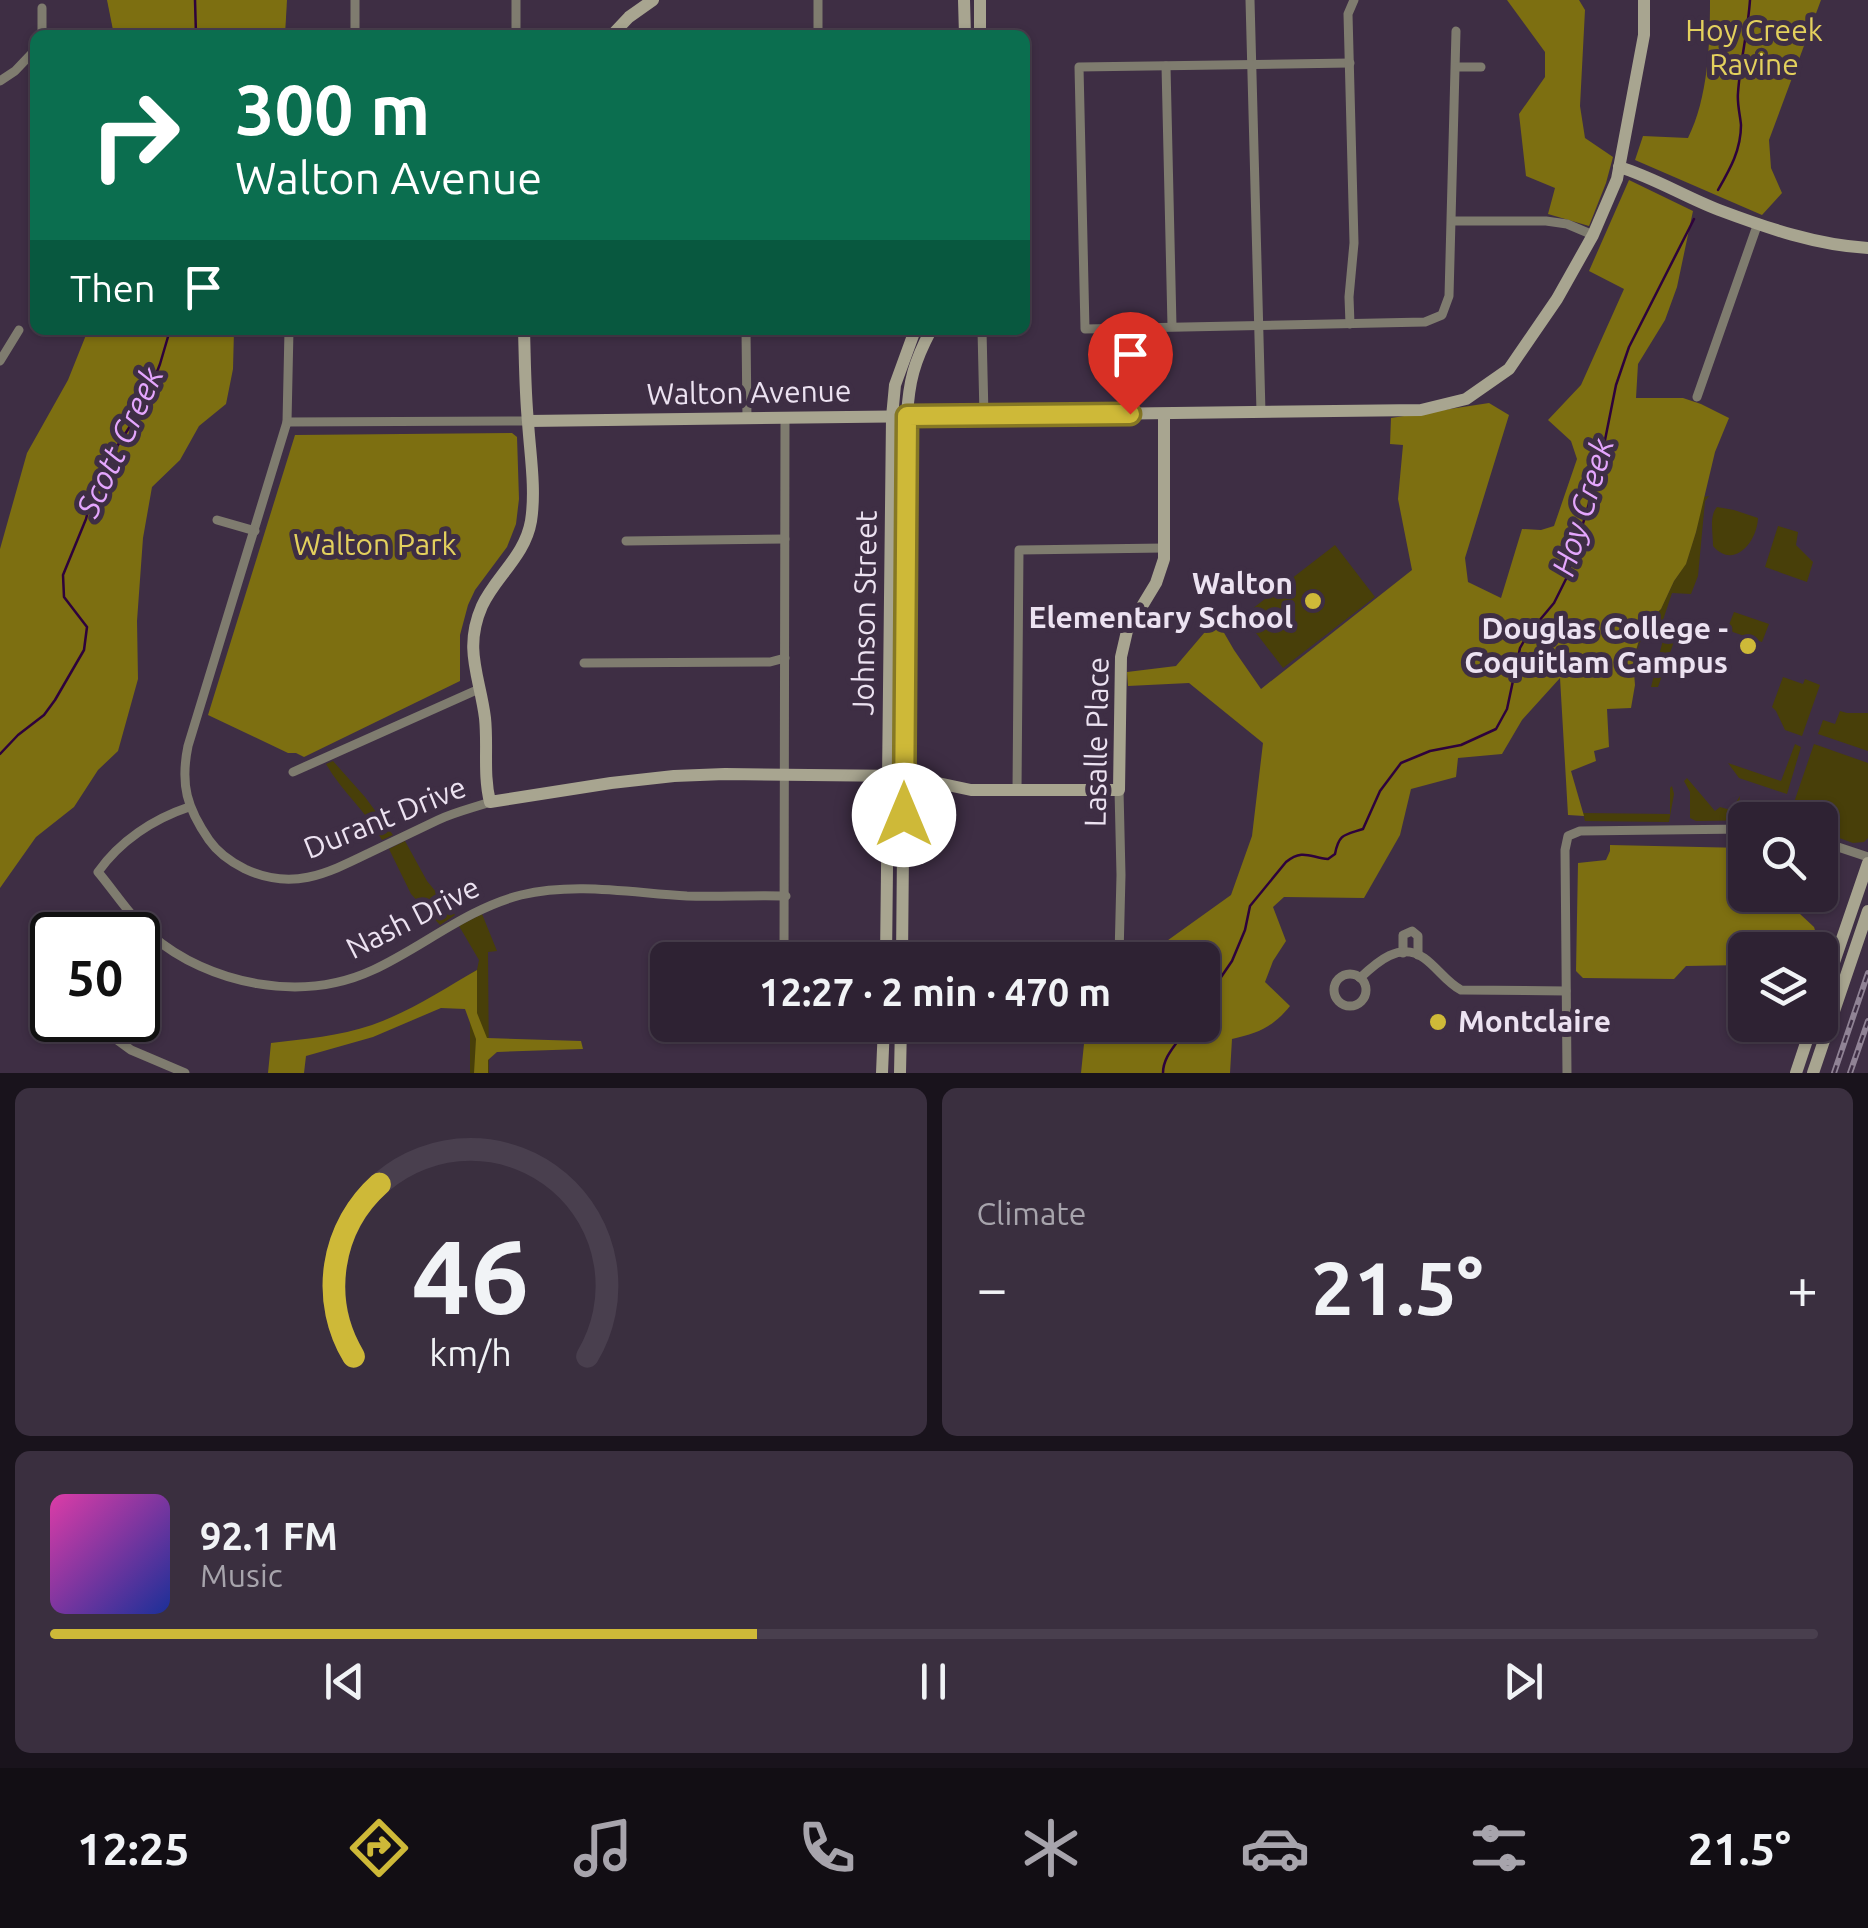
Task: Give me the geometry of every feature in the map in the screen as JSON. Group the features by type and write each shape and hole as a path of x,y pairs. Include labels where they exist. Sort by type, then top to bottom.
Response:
{"street":[{"path":"354,30 355,0"},
{"path":"516,0 516,30"},
{"path":"617,30 653,0"},
{"path":"818,0 818,30"},
{"path":"964,0 965,30"},
{"path":"980,0 980,30"},
{"path":"1250,0 1260,412"},
{"path":"1350,324 1354,243 1348,14 1354,0"},
{"name":"Walton Avenue","path":"288,422 1421,410 1466,399 1510,370 1593,235 1619,167 1644,34 1644,0"},
{"path":"42,8 42,30"},
{"path":"1350,62 1080,67 1085,329 1425,322 1442,316 1449,296 1456,31"},
{"path":"0,81 30,55"},
{"path":"1166,66 1172,326"},
{"path":"1456,68 1481,67"},
{"path":"1619,167 1718,210 1796,236 1868,248"},
{"path":"1452,221 1546,221 1567,224 1593,235"},
{"path":"1698,397 1758,222"},
{"path":"0,361 19,330"},
{"path":"189,807 184,770 188,746 288,422 289,335"},
{"path":"490,802 484,718 472,662 477,619 494,585 516,557 531,521 524,335"},
{"path":"746,335 748,419"},
{"name":"Johnson Street","path":"902,942 905,776 899,416 895,385 913,335"},
{"name":"Johnson Street","path":"886,942 899,416 928,335"},
{"path":"982,335 984,416"},
{"name":"Lasalle Place","path":"1120,942 1120,657 1133,620 1156,583 1164,559 1164,414"},
{"path":"785,418 785,942"},
{"path":"217,520 255,532"},
{"path":"626,541 785,540"},
{"path":"1017,791 1019,550 1164,548"},
{"path":"584,663 767,662 786,658"},
{"path":"293,772 479,689"},
{"name":"Durant Drive","path":"189,807 208,838 226,857 254,873 286,880 334,870 444,817 490,802 674,776 888,775 927,779 959,790 1119,790"},
{"name":"Nash Drive","path":"132,912 98,872 111,853 135,834 189,807"},
{"path":"1567,1073 1565,849 1569,835 1580,831 1728,830"},
{"path":"1838,848 1868,860 1838,949"},
{"name":"Nash Drive","path":"160,941 188,960 239,980 311,985 372,970 472,914 526,894 626,889 686,896 786,896"},
{"path":"1813,1073 1868,910"},
{"path":"1403,953 1404,934 1412,930 1418,936 1418,954"},
{"path":"1360,978 1384,957 1403,953 1418,954 1462,991 1566,991"},
{"path":"121,1042 185,1073"},
{"path":"882,1073 883,1042"},
{"path":"900,1042 900,1073"},
{"path":"1796,1073 1806,1042"}],"shaded area":[{"path":"1709,496 1705,501 1698,576 1691,594 1672,593 1663,620 1678,630 1658,687 1651,687 1664,636 1645,630 1634,658 1645,624 1661,609 1686,563 1703,497"},
{"path":"1717,507 1758,518 1754,536 1736,554 1721,553 1713,546 1712,520"},
{"path":"1778,526 1798,532 1796,545 1813,562 1807,582 1765,567"},
{"path":"1335,545 1375,597 1283,668 1243,616"},
{"path":"1734,612 1769,624 1762,642 1727,630"},
{"path":"1783,677 1820,685 1802,736 1785,730 1772,707"},
{"path":"1840,711 1868,713 1868,751 1818,734 1823,720 1835,724"},
{"path":"1795,744 1801,747 1787,794 1739,778 1728,763 1781,781"},
{"path":"1814,744 1868,763 1868,838 1864,842 1838,838 1838,802 1794,802"},
{"path":"333,761 393,835 382,840 326,764"},
{"path":"1687,778 1715,811 1720,807 1728,809 1728,821 1690,818 1690,792 1684,781"},
{"path":"1672,786 1674,794 1669,822 1585,821 1583,813 1670,814"},
{"path":"405,841 427,881 455,915 440,925 411,894 389,849"},
{"path":"482,914 497,951 488,952 489,1073 470,1073 470,974 477,970 479,960 459,926"}],"green space":[{"path":"107,0 287,0 285,30 113,30"},
{"path":"1507,0 1579,0 1585,10 1580,106 1585,138 1613,157 1589,226 1548,214 1555,188 1526,176 1519,114 1545,77 1545,52"},
{"name":"Hoy Creek Ravine","path":"1710,0 1821,0 1769,140 1771,168 1782,193 1762,215 1635,160 1643,136 1688,138 1704,89"},
{"path":"1629,180 1693,211 1677,287 1665,320 1638,364 1636,398 1683,398 1729,418 1715,452 1686,564 1661,609 1641,633 1633,661 1635,685 1631,708 1607,709 1609,747 1594,751 1596,761 1571,771 1584,816 1568,815 1560,678 1522,720 1502,754 1458,758 1456,777 1411,789 1400,835 1364,898 1284,897 1273,907 1286,941 1265,982 1290,1006 1264,1028 1232,1039 1230,1073 1081,1073 1084,1044 1092,1042 1220,1042 1220,942 1165,942 1231,895 1252,836 1263,743 1189,683 1128,686 1127,672 1176,666 1216,619 1261,689 1412,570 1398,499 1403,445 1390,444 1391,418 1489,403 1509,415 1465,558 1468,582 1501,598 1522,529 1554,526 1577,459 1571,441 1548,420 1581,385 1624,289 1589,271"},
{"path":"86,335 234,335 226,404 199,426 180,460 152,487 143,538 137,621 138,679 118,751 98,770 74,807 36,837 0,888 0,549 27,453 68,380"},
{"name":"Walton Park","path":"512,433 517,437 516,524 507,547 468,605 460,635 460,681 304,757 208,715 295,435"},
{"path":"1610,845 1728,848 1728,912 1800,914 1816,932 1728,932 1728,965 1686,966 1674,979 1583,978 1576,971 1578,863 1606,860"},
{"path":"477,970 477,1013 487,1038 581,1041 583,1049 497,1052 488,1060 488,1073 474,1073 476,1039 465,1009 441,1008 373,1037 306,1056 304,1073 268,1073 271,1043 372,1025 413,1007"}],"waterway":[{"name":"Scott Creek","path":"195,0 196,30"},
{"name":"Hoy Creek","path":"1718,190 1739,143 1738,93 1750,0"},
{"name":"Hoy Creek","path":"1220,979 1245,930 1250,906 1286,862 1302,855 1328,859 1335,854 1341,838 1363,829 1380,791 1401,763 1430,751 1461,745 1496,729 1507,709 1520,648 1554,603 1567,577 1599,470 1616,385 1629,347 1694,219"},
{"name":"Scott Creek","path":"0,754 44,715 84,650 87,627 64,597 63,575 86,519 96,479 145,403 169,335"},
{"name":"Hoy Creek","path":"1163,1073 1177,1042"}],"railway":[{"path":"1834,1073 1868,973"},
{"path":"1850,1073 1868,1021"}],"place":[{"name":"Walton Elementary School","path":"1313,601"},
{"name":"Douglas College - Coquitlam Campus","path":"1748,646"},
{"name":"Montclaire","path":"1438,1022"}],"route":[{"path":"904,815 907,416 1130,414"}]}
